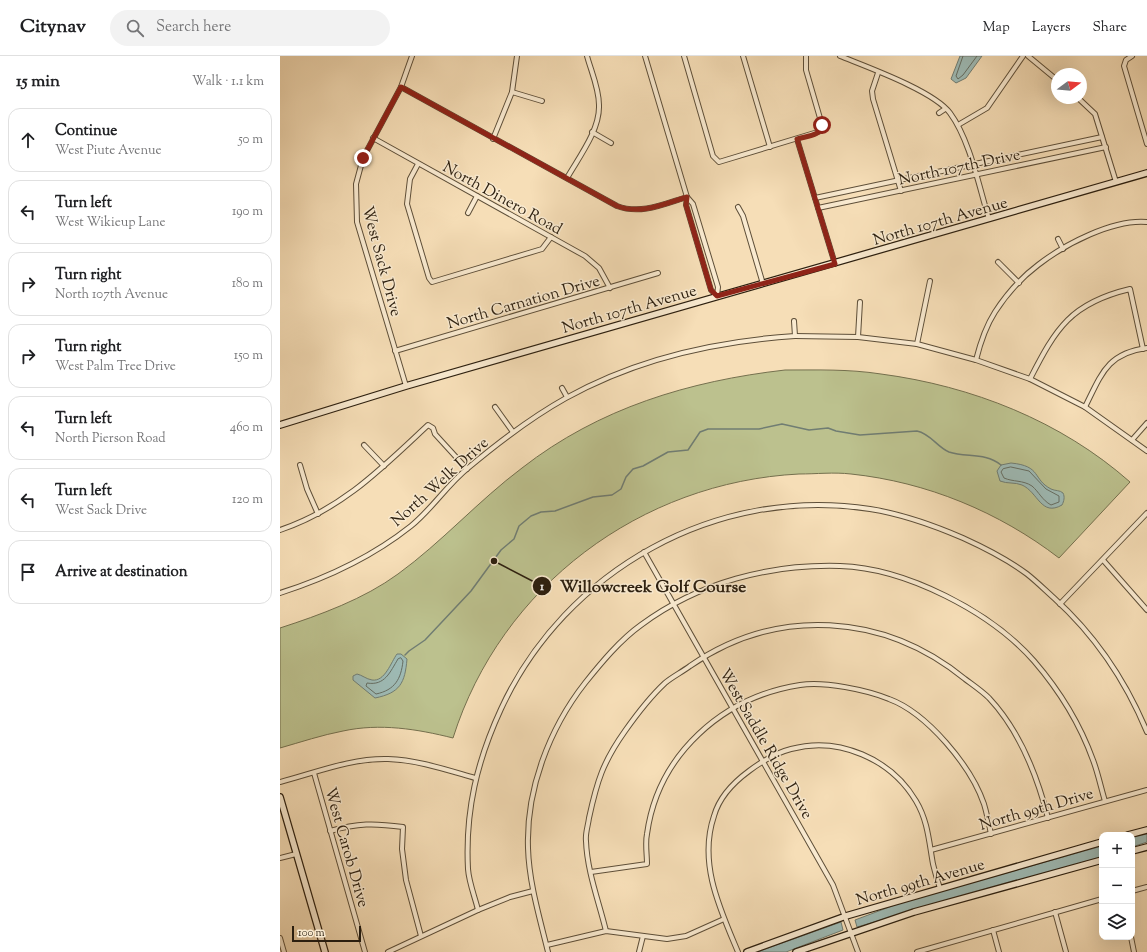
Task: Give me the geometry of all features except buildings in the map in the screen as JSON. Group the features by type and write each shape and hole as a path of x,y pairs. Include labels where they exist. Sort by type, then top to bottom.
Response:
{"main road":[{"name":"North 107th Avenue","path":"280,425 406,386 717,296 835,264 1147,173"},
{"path":"280,797 325,952"},
{"path":"1135,833 1147,830"},
{"name":"North 99th Avenue","path":"747,952 846,916 1099,843"},
{"path":"1135,850 1147,847"},
{"name":"North 99th Avenue","path":"796,952 851,932 927,908 1099,861"}],"street":[{"name":"West Sack Drive","path":"406,386 357,222 356,184 363,158 401,87 412,56"},
{"path":"493,138 512,92 517,56"},
{"path":"567,178 592,132 599,112 599,104 587,56"},
{"path":"645,56 687,197 686,205 711,290 717,296"},
{"path":"684,56 713,156 717,161 723,161 817,133 822,127 806,70 806,56"},
{"path":"743,56 770,147"},
{"path":"840,56 851,58 931,96 945,109 958,125 963,134 988,219"},
{"path":"958,125 987,108 1023,56"},
{"path":"1028,56 1051,75"},
{"path":"1132,56 1126,60 1124,66 1147,144"},
{"path":"878,72 872,91 873,99 901,190"},
{"path":"401,87 627,210 644,210 687,197"},
{"path":"512,92 542,101"},
{"path":"1084,104 1095,114 1116,182"},
{"path":"939,113 945,109"},
{"path":"592,132 611,143"},
{"name":"North 107th Drive","path":"815,198 1102,137"},
{"name":"North Dinero Road","path":"373,138 589,259 602,272 610,288"},
{"path":"797,139 835,264"},
{"name":"North 107th Drive","path":"818,208 1106,147"},
{"path":"418,164 410,179 407,204 429,278 432,282 542,250 551,237"},
{"path":"468,213 477,196"},
{"path":"687,197 693,204 718,287 717,296"},
{"path":"738,207 743,216 763,284"},
{"path":"976,360 995,312 1038,264 1076,241 1105,228 1134,221 1147,222"},
{"path":"1058,239 1063,249"},
{"path":"998,262 1019,284"},
{"name":"North Carnation Drive","path":"395,351 658,274"},
{"path":"917,344 930,281"},
{"path":"1030,379 1046,348 1065,321 1088,304 1107,294 1130,289 1145,349 1122,354 1106,367 1084,406"},
{"path":"858,337 860,302"},
{"path":"794,321 795,336"},
{"name":"North Welk Drive","path":"280,593 310,583 342,569 375,551 412,525 467,468 513,432 567,397 607,379 657,360 698,349 743,340 795,336 858,337 917,344 976,360 1030,379 1084,406 1147,451"},
{"path":"562,388 567,397"},
{"path":"495,407 513,432"},
{"path":"1132,440 1147,424"},
{"path":"280,530 318,514 358,489 428,425 433,428 436,434 467,468"},
{"path":"364,445 384,466"},
{"path":"300,465 307,488 318,514"},
{"path":"478,910 468,872 468,825 475,778 490,733 514,682 536,647 566,613 599,582 644,552 672,537 711,521 749,512 813,506 870,509 899,515 937,527 974,543 1003,558 1029,575 1079,622 1099,645 1118,673 1135,704 1147,732"},
{"path":"1060,604 1147,513"},
{"name":"West Saddle Ridge Drive","path":"644,552 833,885 846,916 858,952"},
{"path":"1103,560 1143,603 1147,610"},
{"path":"548,952 533,891 528,849 530,809 539,771 555,731 571,702 596,669 640,625 674,605 724,582 756,573 799,567 842,566 876,571 910,581 945,595 979,613 1010,638 1033,660 1055,688 1077,722 1091,754 1104,801"},
{"path":"1143,603 1147,600"},
{"path":"606,931 591,872 585,840 595,787 608,755 637,714 665,683 703,657 736,640 771,631 800,626 826,624 854,628 897,638 930,654 948,666 989,698 1013,730 1031,764 1042,794 1048,818"},
{"path":"591,872 647,864 647,834 656,797 668,771 694,738 732,708 775,691 802,685 844,686 890,699 934,729 950,747 970,774 981,798 991,834"},
{"path":"738,952 716,901 710,870 709,842 714,815 724,796 740,777 762,761 791,749 824,745 848,749 864,754 899,779 916,801 926,822 933,864 940,888"},
{"path":"280,782 348,764 388,759 424,764 475,778"},
{"name":"West Carob Drive","path":"314,772 365,952"},
{"name":"North 99th Drive","path":"931,850 1147,790"},
{"path":"330,831 358,824 377,824 403,827 402,849 406,880 421,936"},
{"path":"280,858 296,854"},
{"path":"1135,890 1147,887"},
{"path":"388,952 478,910 510,897 533,891"},
{"path":"917,952 929,950 1099,900"},
{"path":"1055,912 1066,952"},
{"path":"547,945 606,931 667,938 686,936 724,919"},
{"path":"993,930 999,952"},
{"path":"639,952 643,936"},
{"path":"280,938 284,952"},
{"path":"1132,940 1134,952"}],"green space":[{"path":"785,370 869,372 949,387 982,397 1045,424 1075,441 1103,460 1130,482 1059,558 1012,527 987,513 934,492 879,478 845,473 799,474 741,481 685,497 633,521 585,552 542,590 505,634 475,683 453,738 398,728 371,727 335,733 280,748 280,628 341,606 385,583 430,549 490,494 522,468 551,447 582,429 646,401 680,390 749,375"}],"water":[{"path":"960,56 982,56 966,78 956,83 951,79"},
{"path":"1011,463 1028,467 1036,473 1045,485 1051,489 1063,493 1064,499 1062,505 1055,508 1049,508 1044,506 1027,488 1022,485 1000,481 997,471 1001,465"},
{"path":"397,654 401,654 407,659 403,681 396,690 375,698 353,680 353,676 357,674 372,680 381,678"},
{"path":"1147,833 1147,842 1135,846 1135,836"},
{"path":"1099,847 1099,858 857,927 855,920 900,903"},
{"path":"841,922 843,930 786,952 757,952"}],"waterway":[{"path":"405,655 425,640 471,591 501,550 514,539 519,526 531,516 541,512 555,511 593,497 612,495 621,489 626,477 633,469 643,466 668,452 688,450 700,432 708,429 759,429 782,424 809,430 828,428 836,431 860,435 917,431 926,435 949,452 989,458 1001,465"}],"place":[{"name":"Willowcreek Golf Course","path":"494,561"}],"route":[{"path":"363,158 401,87 617,206 627,210 644,210 687,197 686,205 711,290 717,296 835,264 797,139 819,132 822,129 822,125"}]}
